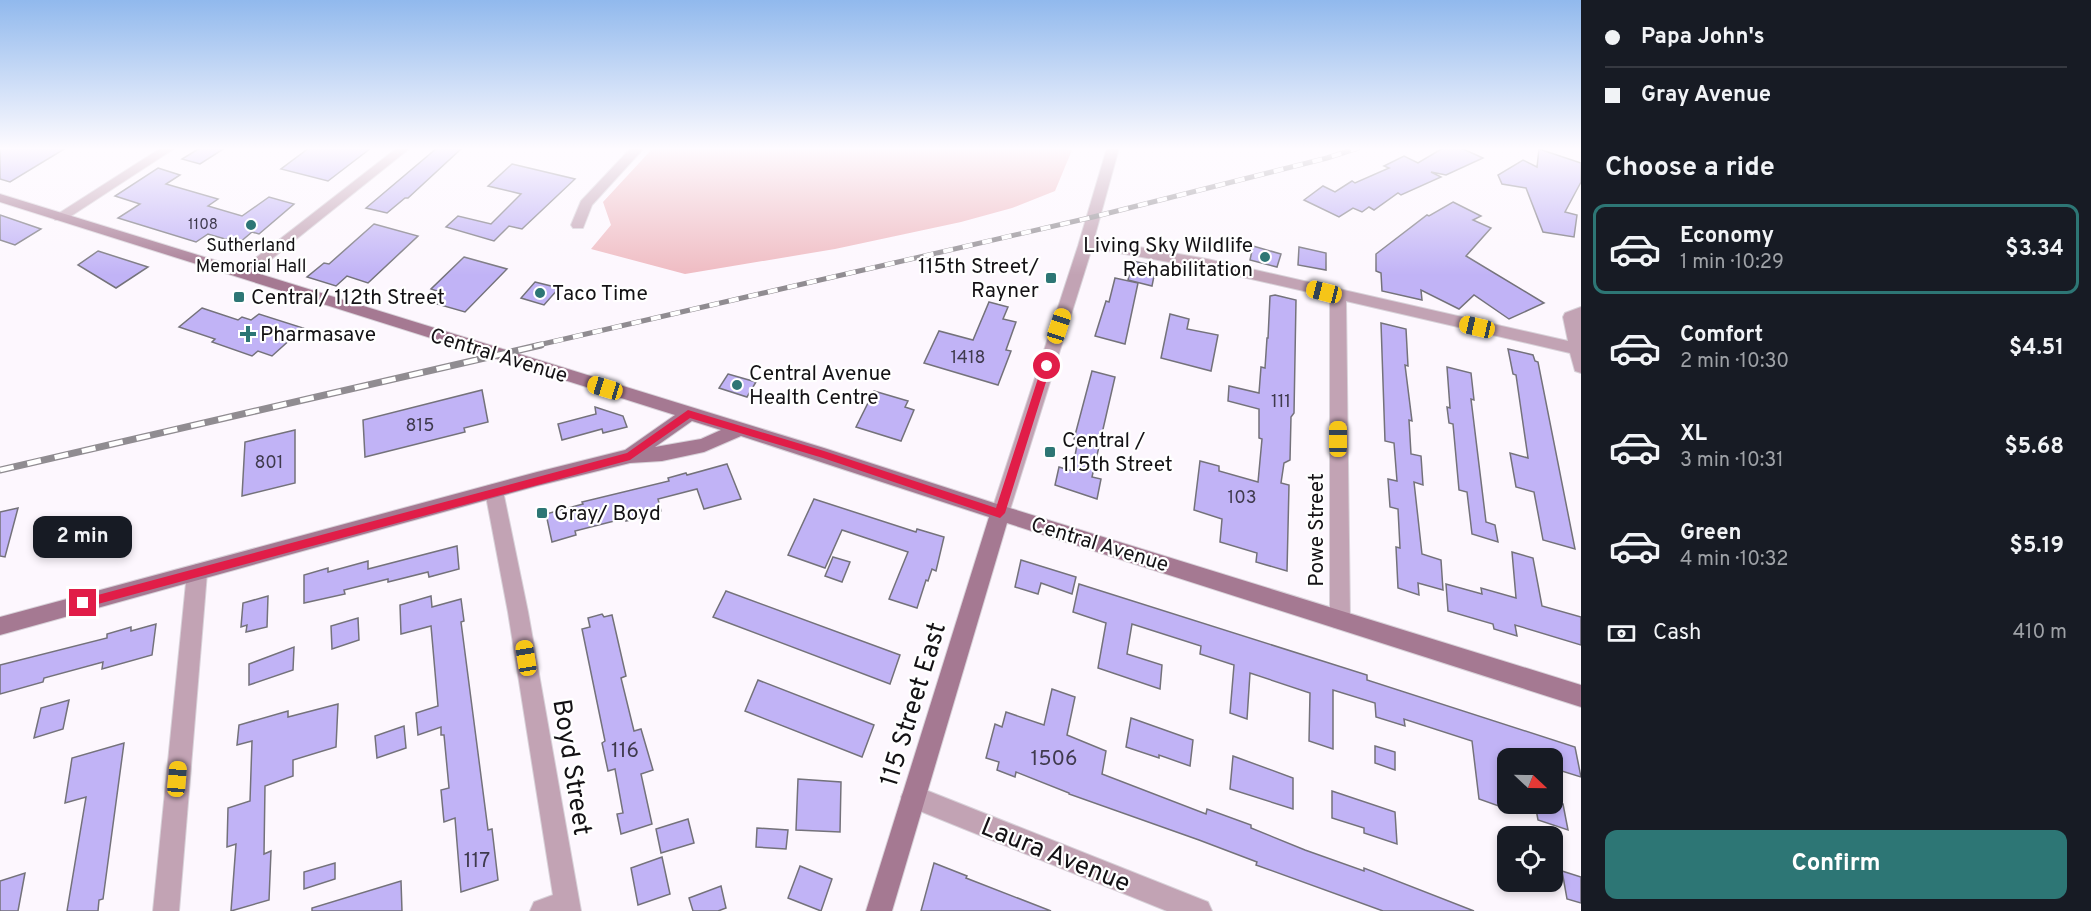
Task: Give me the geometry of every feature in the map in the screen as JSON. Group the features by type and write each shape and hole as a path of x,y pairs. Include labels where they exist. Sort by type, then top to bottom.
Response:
{"main road":[{"name":"Central Avenue","path":"0,198 824,455 1000,513 1581,696"},
{"path":"630,456 688,414"},
{"path":"0,626 630,456 662,454 704,445 739,429"},
{"name":"115 Street East","path":"879,911 1000,513"}],"street":[{"path":"60,217 102,191"},
{"path":"244,274 350,191"},
{"path":"578,225 586,204 599,191"},
{"path":"1000,513 1100,191"},
{"path":"1085,242 1207,264 1338,296 1577,349"},
{"name":"Powe Street","path":"1338,296 1340,620"},
{"path":"1581,312 1571,317 1581,367"},
{"name":"Boyd Street","path":"494,491 518,612 559,908"},
{"path":"166,911 197,573"},
{"name":"Laura Avenue","path":"913,797 1199,911"}],"shaded area":[{"path":"614,191 1055,191 1012,208 961,222 835,249 685,274 591,249 611,225 603,202"}],"building":[{"path":"123,191 189,191 218,199 208,206 242,216 269,197 294,204 259,234 252,232 239,243 208,234 196,242 118,218 140,204 115,196"},
{"path":"387,191 416,191 387,213 366,208"},
{"path":"507,191 563,191 522,229 509,226 494,241 446,227 458,216 491,224 521,194"},
{"path":"1317,191 1411,191 1401,195 1398,193 1374,210 1369,207 1362,212 1353,208 1339,217 1304,200"},
{"path":"1527,191 1576,191 1565,212 1577,215 1574,237 1543,232"},
{"path":"1453,202 1481,216 1473,220 1491,228 1466,256 1544,303 1509,319 1474,295 1459,309 1421,290 1422,300 1382,291 1381,273 1376,271 1376,254 1427,215"},
{"path":"0,215 41,229 15,245 0,240"},
{"path":"374,224 418,236 368,283 347,276 336,286 307,277 324,263 329,264"},
{"name":"Living Sky Wildlife Rehabilitation","path":"1253,246 1281,254 1277,267 1250,260"},
{"path":"1299,247 1326,253 1326,270 1298,265"},
{"path":"98,251 148,267 116,288 78,265"},
{"path":"464,257 507,269 465,312 430,302 440,292 431,289"},
{"path":"1133,261 1156,266 1152,286 1128,280"},
{"path":"1115,278 1138,283 1125,344 1095,336 1106,301 1109,302"},
{"name":"Taco Time","path":"535,282 559,288 544,305 521,298"},
{"path":"1270,296 1296,300 1294,413 1291,417 1290,460 1284,463 1281,483 1289,485 1287,571 1256,562 1257,553 1220,542 1222,519 1194,510 1200,461 1219,466 1219,471 1258,482 1262,439 1259,438 1259,409 1228,401 1229,386 1259,393 1261,367 1265,368"},
{"path":"989,302 1008,307 1003,319 1016,322 1006,350 1011,351 998,385 924,363 939,331 973,340"},
{"name":"Pharmasave","path":"202,308 238,320 242,317 251,320 259,314 303,328 272,356 258,351 252,356 212,342 215,339 179,327"},
{"path":"1170,314 1189,319 1187,329 1218,335 1211,371 1161,358"},
{"path":"1381,323 1406,329 1408,366 1405,365 1412,421 1409,420 1411,454 1421,456 1423,485 1414,482 1422,554 1441,560 1443,590 1418,583 1419,595 1398,588 1396,547 1400,548 1398,509 1390,507 1388,479 1397,481 1394,443 1385,441"},
{"path":"1508,349 1533,355 1535,361 1538,362 1575,549 1543,540 1534,492 1516,487 1510,453 1528,458 1516,375 1513,374"},
{"path":"1447,367 1471,373 1474,400 1471,399 1486,522 1495,525 1498,542 1472,534 1467,492 1459,490 1453,424 1449,423 1447,407 1450,408"},
{"path":"1092,371 1115,377 1092,477 1101,479 1097,499 1055,485 1059,467 1072,471 1078,440 1074,439"},
{"name":"Central Avenue Health Centre","path":"728,374 756,382 747,397 719,388"},
{"path":"482,390 488,422 464,428 465,432 365,457 363,420"},
{"path":"874,391 908,401 905,407 914,410 901,441 856,427"},
{"path":"595,407 623,416 627,427 603,433 602,429 562,440 558,424 596,414"},
{"path":"295,430 295,483 242,496 245,442"},
{"path":"727,464 741,499 704,509 697,489 658,499 661,511 643,515 644,517 626,521 626,518 575,531 576,535 552,542 546,514 583,504 582,502 669,481 668,478 686,473 687,475"},
{"path":"814,499 916,532 917,529 944,537 936,571 932,569 928,581 926,580 917,608 889,599 908,552 842,530 825,568 788,555"},
{"path":"18,508 5,557 0,556 0,512"},
{"path":"457,546 459,569 429,577 428,572 388,582 388,579 344,590 345,594 304,603 304,575 328,568 328,572 368,561 368,569"},
{"path":"1512,552 1533,558 1542,606 1581,617 1581,645 1515,625 1517,636 1494,629 1493,624 1448,611 1446,584 1482,594 1481,588 1516,598"},
{"path":"833,557 850,562 842,582 825,576"},
{"path":"1021,560 1076,577 1072,594 1041,583 1038,594 1015,587"},
{"path":"1079,584 1367,675 1367,680 1575,747 1581,777 1563,771 1563,748 1497,748 1497,805 1479,799 1472,741 1404,719 1405,726 1376,717 1375,703 1333,690 1333,749 1309,741 1310,693 1250,673 1247,719 1230,713 1234,665 1200,654 1201,646 1132,624 1127,654 1162,665 1160,689 1098,668 1106,623 1073,612"},
{"path":"726,591 900,655 890,684 713,617"},
{"path":"268,596 267,627 246,632 247,625 241,627 243,603"},
{"path":"431,596 432,607 461,599 464,621 461,622 488,830 492,829 498,880 461,892 455,818 444,822 441,790 449,788 444,735 441,735 441,727 418,735 416,713 438,706 431,626 401,634 400,605"},
{"path":"602,614 604,617 612,615 626,676 621,678 634,731 641,729 653,770 641,774 652,824 621,834 617,814 623,813 615,769 608,771 602,743 605,741 582,629 590,627 588,618"},
{"path":"358,618 359,640 332,649 331,626"},
{"path":"156,624 152,655 102,669 103,662 44,678 43,682 0,694 0,665 107,638 107,634 131,627 131,631"},
{"path":"294,647 293,670 249,685 249,664"},
{"path":"758,680 874,725 862,757 745,711"},
{"path":"1052,689 1075,697 1067,735 1106,751 1102,774 1206,814 1207,809 1251,825 1251,828 1305,850 1364,871 1364,868 1474,911 1383,911 1256,865 1257,862 1069,794 1016,772 1015,777 997,770 999,762 986,758 995,724 1002,727 1006,712 1044,725"},
{"path":"69,700 63,729 34,738 41,708"},
{"path":"338,704 336,747 293,760 293,776 265,786 264,854 271,851 269,900 231,911 236,844 227,847 228,808 250,801 252,741 237,745 239,725 288,711 288,717"},
{"path":"1131,718 1193,740 1190,766 1126,747"},
{"path":"404,726 406,748 377,758 375,736"},
{"path":"124,743 103,899 99,900 98,911 67,911 86,797 65,803 72,758"},
{"path":"1375,746 1395,752 1395,770 1375,763"},
{"path":"1233,756 1293,778 1293,809 1230,789"},
{"path":"798,779 841,782 840,832 796,830"},
{"path":"1332,791 1395,812 1397,844 1364,833 1364,828 1332,818"},
{"path":"1563,804 1568,830 1563,828 1563,826 1538,820 1537,814 1563,814"},
{"path":"688,819 694,843 661,853 656,829"},
{"path":"757,828 788,830 786,849 756,847"},
{"path":"662,857 670,894 638,905 631,868"},
{"path":"335,863 335,879 304,889 304,872"},
{"path":"934,863 967,876 966,878 1051,911 921,911"},
{"path":"800,866 832,879 821,911 788,898"},
{"path":"1563,871 1581,877 1581,903 1567,899"},
{"path":"25,873 18,911 0,911 0,881"},
{"path":"401,881 402,911 312,911 312,908"},
{"path":"721,886 726,908 718,911 693,911 689,898"}],"railway":[{"path":"534,346 1093,217 1198,191"},
{"path":"0,470 541,345"}],"place":[{"name":"Sutherland Memorial Hall","path":"251,225"},
{"name":"Living Sky Wildlife Rehabilitation","path":"1265,257"},
{"name":"115th Street/ Rayner","path":"1051,278"},
{"name":"Taco Time","path":"540,293"},
{"name":"Central/ 112th Street","path":"239,297"},
{"name":"Pharmasave","path":"248,334"},
{"name":"Central Avenue Health Centre","path":"737,385"},
{"name":"Central / 115th Street","path":"1050,452"},
{"name":"Gray/ Boyd","path":"542,513"}],"route":[{"path":"83,603 630,456 688,414 824,455 1000,513 1047,366"}]}
